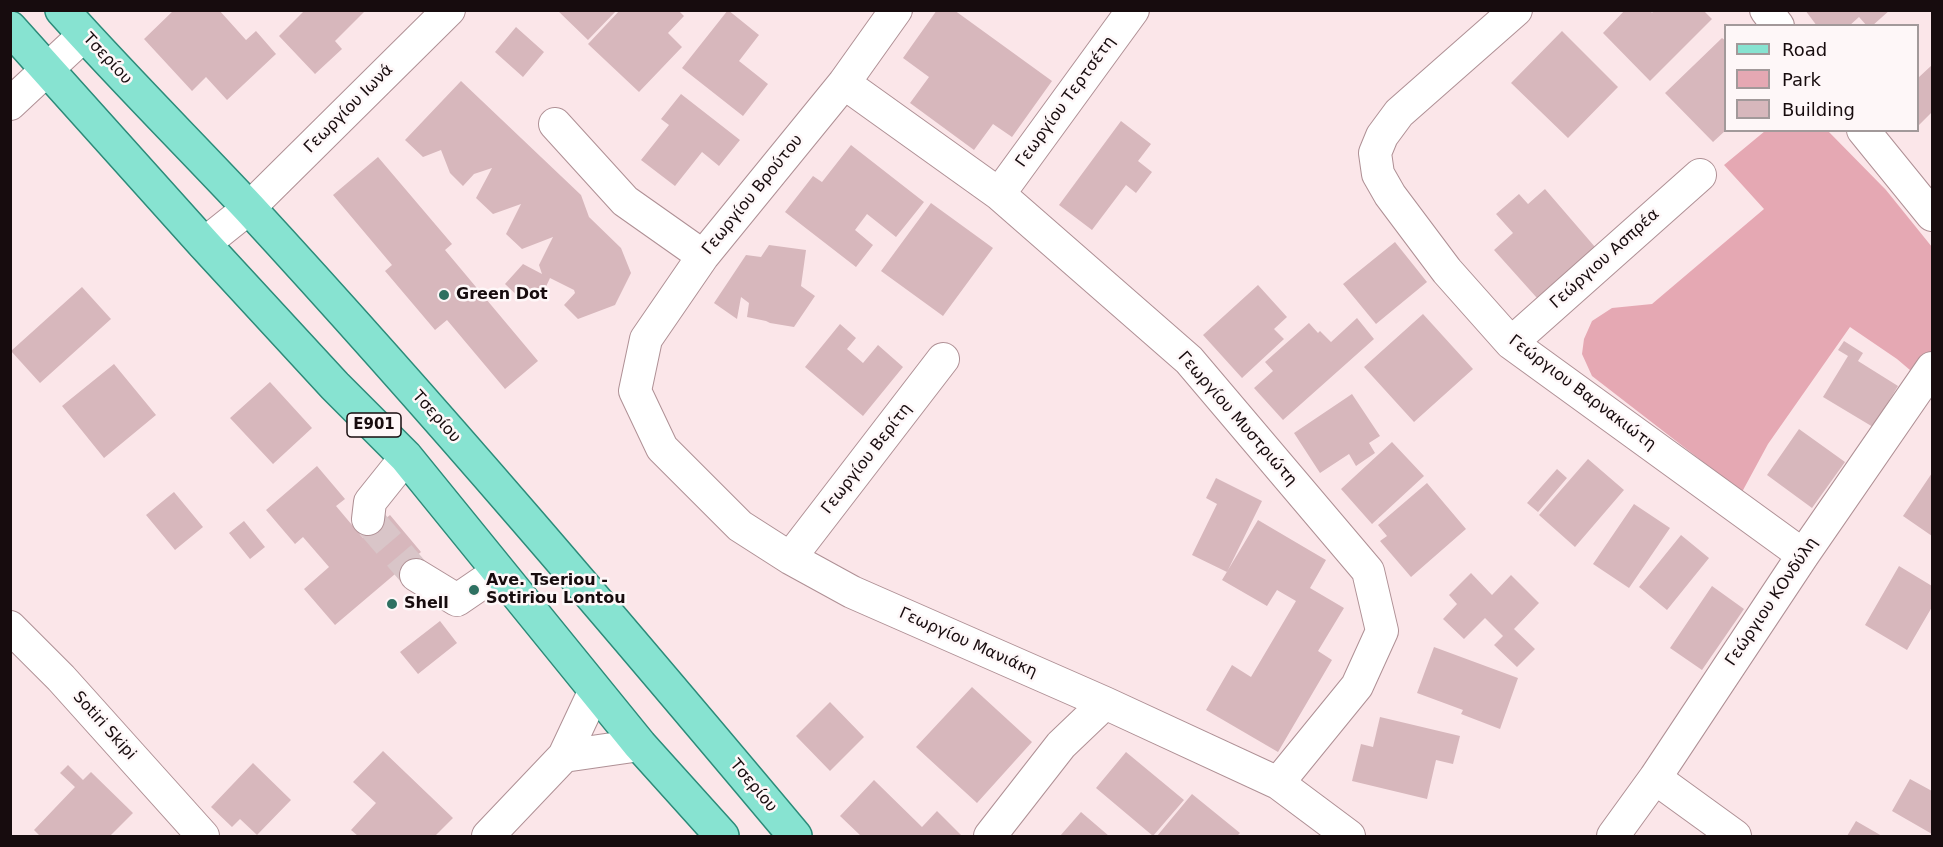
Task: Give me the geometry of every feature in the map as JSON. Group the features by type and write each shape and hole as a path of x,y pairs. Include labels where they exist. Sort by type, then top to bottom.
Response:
{"main road":[{"name":"Τσερίου","path":"62,10 249,208 436,416 569,568 795,837"},
{"name":"E901","path":"10,28 335,386 406,457 640,745 722,837"}],"street":[{"name":"Γεωργίου Ιωνά","path":"204,244 249,208 449,10"},
{"name":"Γεωργίου Βρούτου","path":"635,391 646,339 703,256 844,82 896,10"},
{"name":"Γεωργίου Τερτσέτη","path":"999,194 1133,10"},
{"name":"Γεώργιου Βαρνακιώτη","path":"1516,10 1400,113 1382,136 1375,153 1378,174 1390,195 1447,271 1511,343 1803,555"},
{"path":"1766,10 1776,24"},
{"path":"10,104 84,35"},
{"name":"Γεωργίου Μυστριώτη","path":"844,82 999,194 1189,360 1368,571 1382,631 1357,686 1278,783"},
{"path":"555,124 625,201 703,256"},
{"path":"1865,132 1932,215"},
{"name":"Γεώργιου Ασπρέα","path":"1511,343 1700,175"},
{"name":"Γεωργίου Βερίτη","path":"790,558 943,359"},
{"name":"Γεώργιου ΚΟνδύλη","path":"1613,837 1932,368"},
{"name":"Γεωργίου Μανιάκη","path":"635,391 662,448 740,526 790,558 852,592 1105,703 1278,783 1349,837"},
{"path":"368,519 370,502 406,457"},
{"path":"416,575 457,600 498,572"},
{"name":"Sotiri Skipi","path":"10,627 61,678 194,834"},
{"path":"488,837 564,756 595,690"},
{"path":"990,837 1061,745 1105,703"},
{"path":"564,756 640,745"},
{"path":"1655,778 1735,837"}],"green space":[{"path":"1764,132 1829,132 1886,190 1932,247 1932,353 1917,376 1897,359 1850,327 1768,444 1742,492 1592,376 1582,354 1584,339 1592,321 1612,308 1652,304 1764,209 1724,165"}],"building":[{"path":"174,10 219,10 246,40 256,31 276,54 227,100 206,77 192,91 144,39"},
{"path":"305,10 366,10 335,41 342,49 315,74 279,36"},
{"path":"557,10 617,10 588,40"},
{"path":"620,10 678,10 684,16 668,33 682,47 639,92 588,44"},
{"path":"728,10 759,35 739,61 768,84 743,116 682,68"},
{"path":"937,10 954,10 1052,81 1012,137 993,124 974,150 910,103 929,77 903,58"},
{"path":"1625,10 1650,10 1652,13 1654,10 1703,10 1712,19 1650,81 1603,33"},
{"path":"1805,10 1890,10 1874,24 1865,24 1859,17 1851,24 1816,24"},
{"path":"516,27 544,52 523,77 495,52"},
{"path":"1562,31 1618,87 1568,138 1511,83"},
{"path":"1722,38 1724,40 1724,132 1713,142 1665,93"},
{"path":"1932,65 1932,112 1919,125 1919,77"},
{"path":"461,81 581,195 589,217 621,248 631,273 615,305 578,319 564,305 575,293 574,290 550,278 544,291 521,299 505,284 523,264 542,274 539,265 553,237 522,249 506,234 521,204 493,214 476,198 492,168 474,174 463,186 450,173 441,150 423,157 405,140"},
{"path":"681,94 740,140 719,166 702,152 675,186 641,160 669,125 661,119"},
{"path":"1121,121 1151,144 1138,161 1152,172 1136,193 1126,185 1092,230 1059,205"},
{"path":"851,145 924,202 896,237 867,214 855,230 873,245 856,267 785,212 813,176 822,182"},
{"name":"Green Dot","path":"378,157 452,244 445,250 538,361 505,389 447,320 435,330 385,271 392,265 333,195"},
{"path":"1545,189 1595,247 1537,298 1494,250 1513,233 1496,214 1519,194 1528,204"},
{"path":"931,203 993,248 943,316 881,271"},
{"path":"1395,242 1427,282 1376,324 1343,284"},
{"path":"769,245 806,250 801,286 815,296 794,327 747,317 749,303 741,297 737,319 714,303 746,255 761,257"},
{"path":"1258,285 1287,317 1274,329 1284,339 1242,378 1203,335"},
{"path":"82,287 111,319 40,383 11,351"},
{"path":"1423,314 1473,369 1414,422 1364,367"},
{"path":"1357,318 1374,339 1283,420 1254,388 1273,371 1265,362 1309,323 1331,342"},
{"path":"840,324 856,338 847,349 863,363 878,345 903,367 863,416 805,367"},
{"path":"1844,341 1863,353 1858,361 1898,386 1873,427 1823,397 1848,356 1838,350"},
{"path":"114,364 156,415 104,458 62,406"},
{"path":"270,382 312,428 273,464 230,418"},
{"path":"1352,394 1380,436 1369,443 1375,453 1356,466 1349,454 1320,473 1294,433"},
{"path":"1799,429 1845,462 1812,508 1767,475"},
{"path":"1392,442 1424,476 1372,524 1341,489"},
{"path":"1588,459 1624,490 1575,547 1539,515"},
{"path":"317,466 345,499 336,506 363,538 390,515 421,552 335,625 304,589 329,567 303,537 295,544 266,510"},
{"path":"1557,469 1567,478 1538,512 1527,503"},
{"path":"1932,473 1932,536 1903,516"},
{"path":"1216,478 1262,501 1227,572 1192,555 1217,504 1206,498"},
{"path":"1427,483 1466,529 1411,577 1380,541 1387,536 1378,525"},
{"path":"174,492 203,527 175,550 146,515"},
{"path":"1634,504 1670,528 1629,588 1593,564"},
{"path":"1258,520 1326,560 1310,588 1344,608 1318,651 1332,660 1278,752 1206,710 1232,665 1251,677 1296,601 1277,590 1267,606 1222,580"},
{"path":"244,521 265,547 250,559 229,533"},
{"path":"1681,535 1709,558 1667,610 1639,587"},
{"path":"1899,566 1932,586 1932,607 1907,650 1865,625"},
{"path":"1471,573 1492,595 1511,575 1539,603 1514,629 1535,649 1517,667 1494,645 1503,636 1485,618 1464,639 1443,619 1457,604 1449,595"},
{"path":"1712,586 1744,609 1702,670 1670,648"},
{"path":"440,621 457,643 418,674 400,652"},
{"path":"1434,647 1518,678 1500,729 1461,714 1463,710 1417,693"},
{"path":"972,687 1032,742 977,803 916,747"},
{"path":"830,702 864,737 830,771 796,736"},
{"path":"1380,717 1460,736 1453,764 1436,760 1427,799 1352,781 1361,744 1373,747"},
{"path":"383,751 453,818 435,836 358,836 351,830 376,803 353,782"},
{"path":"1126,752 1184,800 1153,836 1096,788"},
{"path":"253,763 291,800 257,835 240,819 232,827 211,807"},
{"path":"68,765 83,780 91,772 133,813 110,836 40,836 34,830 75,787 60,773"},
{"path":"1910,779 1932,791 1932,834 1892,811"},
{"path":"874,780 922,827 937,811 961,835 861,836 840,816"},
{"path":"1192,794 1240,833 1237,836 1157,836"},
{"path":"1081,812 1109,836 1060,836"},
{"path":"1856,821 1882,836 1847,836"}],"tunnel":[{"path":"368,519 416,575"}],"place":[{"name":"Green Dot","path":"444,295"},
{"name":"Ave. Tseriou - Sotiriou Lontou","path":"474,590"},
{"name":"Shell","path":"392,604"}]}
